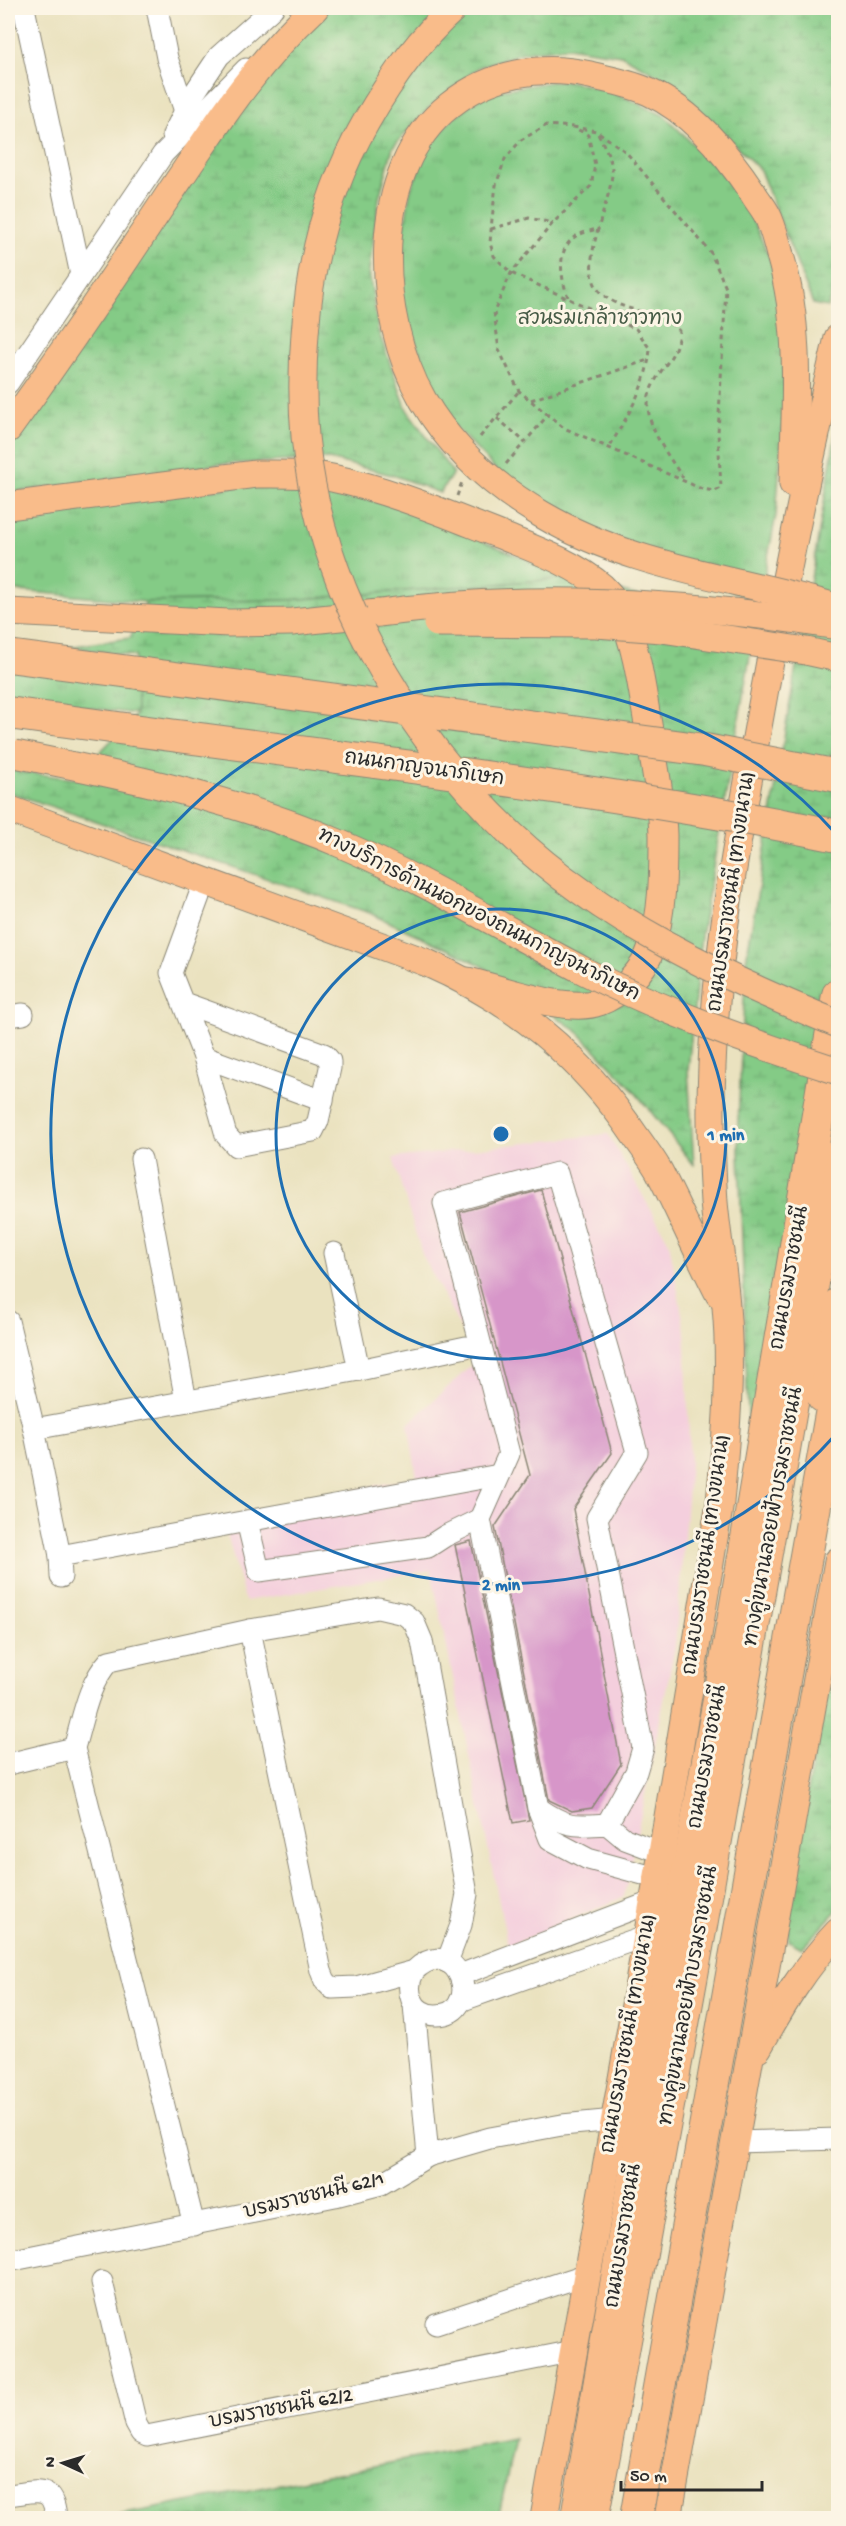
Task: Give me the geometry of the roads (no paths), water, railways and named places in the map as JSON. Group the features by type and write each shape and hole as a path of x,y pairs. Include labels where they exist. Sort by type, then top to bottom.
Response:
{"highway":[{"path":"8,656 705,750 838,776"},
{"name":"ถนนกาญจนาภิเษก","path":"8,713 582,792 757,819 838,836"},
{"name":"ถนนบรมราชชนนี","path":"577,2518 653,2064 732,1629 838,995"},
{"path":"636,2518 838,1375"},
{"path":"571,2518 590,2448"}],"main road":[{"path":"8,429 64,352 237,96 285,35 315,8"},
{"path":"453,8 408,57 379,99 350,150 331,195 318,237 307,301 302,371 304,423 312,485 342,584 369,646 416,723 483,806 543,863 585,895 672,947 717,971 838,1024"},
{"path":"794,533 793,493 797,391 795,335 789,284 769,217 739,172 706,134 677,109 649,92 618,82 578,73 543,70 508,75 476,88 450,105 426,129 414,146 402,172 393,206 387,254 390,293 398,339 423,399 455,444 477,468 508,493 557,523 618,551 683,571 838,608"},
{"name":"ถนนบรมราชชนนี (ทางขนาน)","path":"544,2518 648,1935 720,1502 727,1399 727,1308 714,1201 711,1119 717,992 738,835 794,533 838,338"},
{"path":"8,506 256,474 329,478 363,486 473,525 543,553 584,574 603,588 621,611 632,641 655,771 663,832 659,909 651,950 638,974 616,994 599,1002 582,1006 563,1005 468,981"},
{"path":"8,612 229,623 292,622 482,602 603,602 731,610 838,626"},
{"path":"380,613 410,621 437,623 544,622 662,629 741,639 838,658"},
{"name":"ทางบริการด้านนอกของถนนกาญจนาภิเษก","path":"11,753 205,795 333,841 588,973 652,1003 748,1041 838,1071"},
{"path":"8,809 425,962 468,981 528,1020 578,1064 614,1104 658,1169 727,1308"},
{"name":"ทางคู่ขนานลอยฟ้าบรมราชชนนี","path":"595,2518 698,1957 838,1154"},
{"name":"ทางคู่ขนานลอยฟ้าบรมราชชนนี","path":"620,2518 675,2227 838,1301"},
{"path":"668,2518 838,1561"},
{"path":"747,2067 781,2007 819,1952 838,1932"}],"street":[{"path":"24,8 81,275"},
{"path":"158,8 167,58 185,111"},
{"path":"8,383 163,154 193,95 219,56 273,8"},
{"path":"163,154 243,71 285,35"},
{"path":"184,1003 324,1054 330,1061 330,1068 317,1125 313,1131 236,1146 226,1136 204,1057 172,977 172,969 205,880"},
{"path":"204,1057 323,1101"},
{"path":"141,1159 186,1401"},
{"path":"607,1824 636,1772 643,1748 597,1518 637,1452 557,1173 444,1203 509,1454 480,1519 538,1809 550,1839 588,1858 658,1877"},
{"path":"334,1253 359,1370"},
{"path":"8,1321 34,1429 61,1566 247,1521 500,1475"},
{"path":"34,1429 359,1370 466,1347"},
{"path":"247,1521 259,1571 428,1547 480,1519"},
{"path":"194,2225 74,1748 92,1686 109,1660 250,1630 378,1608 404,1614 414,1622 422,1641 467,1894 454,1969"},
{"path":"250,1630 321,1971 325,1981 332,1988 342,1989 414,1971 429,1960 454,1969 463,1984 460,2001"},
{"path":"8,1764 74,1748"},
{"path":"538,1809 559,1822 572,1826 607,1824 625,1839 658,1877"},
{"path":"454,1969 658,1877"},
{"path":"414,2005 429,2014 438,2015 454,2008 460,2001 648,1935"},
{"path":"414,1971 408,1988 414,2005 428,2156"},
{"name":"บรมราชชนนี 62/1","path":"8,2261 194,2225 381,2184 428,2156 490,2138 562,2125 615,2120"},
{"path":"734,2142 838,2139"},
{"path":"436,2324 588,2274"},
{"name":"บรมราชชนนี 62/2","path":"102,2282 136,2424 141,2433 147,2436 574,2351"},
{"path":"8,2495 38,2492 48,2494 54,2502 56,2518"}],"park label":[{"name":"สวนร่มเกล้าชาวทาง","path":"600,320"}]}
